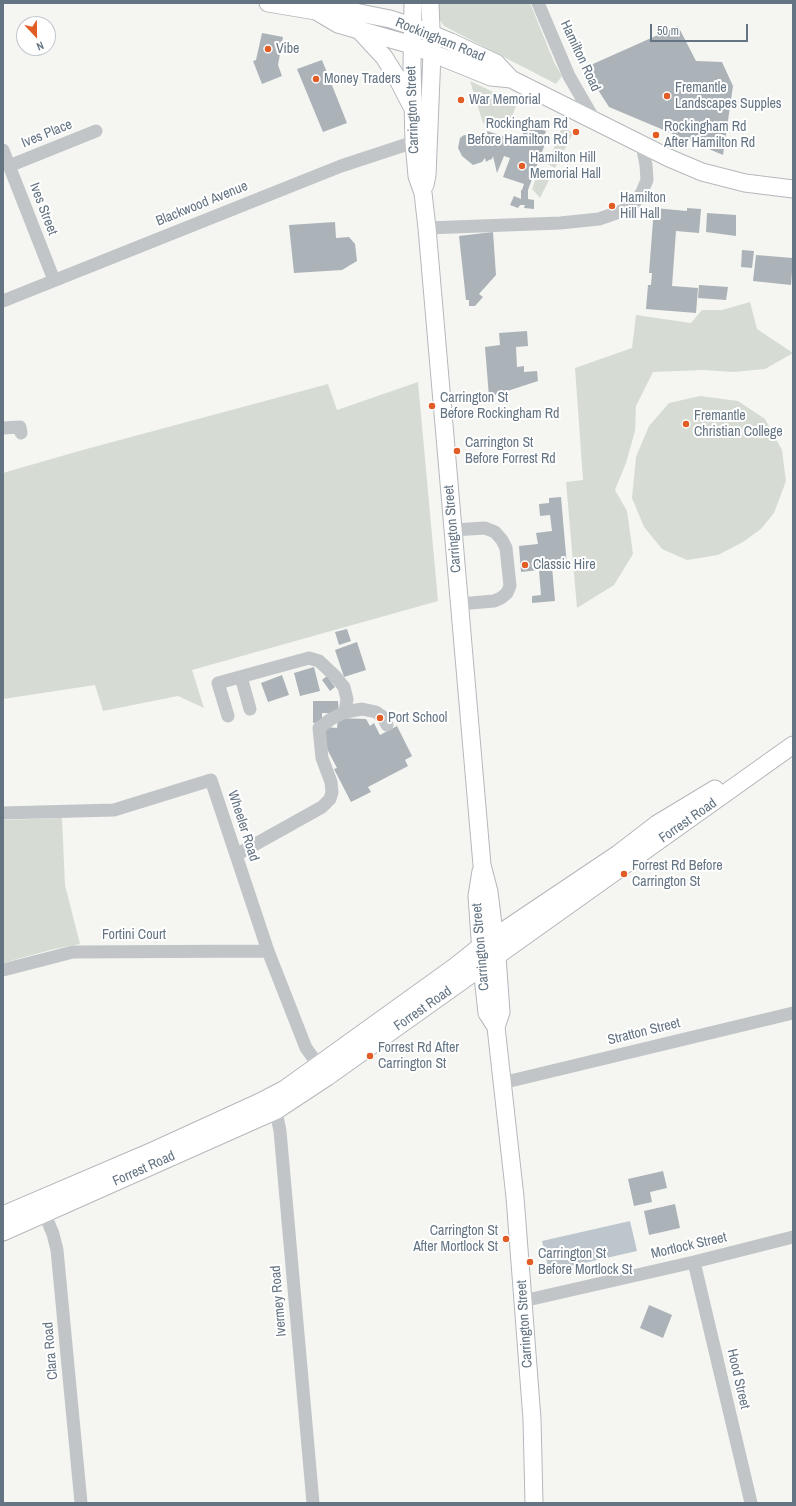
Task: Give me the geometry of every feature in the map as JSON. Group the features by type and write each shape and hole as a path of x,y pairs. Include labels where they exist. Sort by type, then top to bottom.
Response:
{"main road":[{"name":"Rockingham Road","path":"268,3 316,12 340,9 390,19 412,26 431,33 496,63 511,79 642,145 702,172 745,183 793,189"},
{"name":"Carrington Street","path":"413,3 412,109 414,142 417,176 423,192 427,228 482,865 489,892 497,957 500,1012 496,1027 515,1197 532,1419 534,1503"},
{"name":"Carrington Street","path":"423,192 427,175 432,54 430,3"},
{"name":"Rockingham Road","path":"316,12 338,24 412,45 491,77 511,79"},
{"path":"358,29 384,57 396,76 412,109"},
{"name":"Forrest Road","path":"322,1071 481,946 618,854 657,824 743,771 793,732"},
{"name":"Forrest Road","path":"3,1232 42,1207 274,1103 497,957 793,745"},
{"name":"Carrington Street","path":"482,865 477,896 482,967 487,1012 496,1027"},
{"name":"Forrest Road","path":"3,1215 42,1207"}],"street":[{"name":"Hamilton Road","path":"538,3 570,76 595,122"},
{"name":"Ives Place","path":"9,166 96,131"},
{"name":"Blackwood Avenue","path":"3,301 341,166 414,142"},
{"path":"427,228 560,223 599,219 622,212 636,202 647,180 642,145"},
{"name":"Ives Street","path":"3,150 54,280"},
{"path":"3,428 20,427 21,433"},
{"path":"453,530 485,528 496,532 506,548 510,586 508,593 494,601 459,604"},
{"path":"228,716 218,684 309,658 319,661 344,687 347,699 346,712"},
{"path":"241,678 250,709"},
{"path":"236,855 322,807 330,799 332,792 331,782 322,758 319,728 331,719 346,712 362,709 376,712 383,717 387,725"},
{"name":"Wheeler Road","path":"3,813 114,810 211,780 268,951 306,1048 322,1071"},
{"name":"Fortini Court","path":"3,970 73,952 268,951"},
{"name":"Stratton Street","path":"502,1083 793,1013"},
{"name":"Ivermey Road","path":"274,1103 280,1132 313,1503"},
{"name":"Clara Road","path":"42,1207 53,1234 57,1250 81,1503"},
{"name":"Mortlock Street","path":"523,1301 694,1262 793,1237"},
{"name":"Hood Street","path":"694,1262 751,1503"}],"shaded area":[{"path":"438,3 530,3 554,62 562,76 556,84 444,26 438,17"},
{"path":"470,81 517,103 508,128 501,126 490,126 483,123"},
{"path":"562,126 573,133 555,168 548,164"},
{"path":"540,167 552,174 540,198 532,189"},
{"path":"750,302 757,329 793,353 765,369 733,372 703,370 653,372 636,406 635,431 626,463 615,490 627,511 633,554 614,585 577,608 566,482 583,480 575,368 632,348 636,315 691,323 702,310 722,310"},
{"path":"418,382 438,601 192,670 204,708 178,696 103,711 95,685 3,699 3,473 328,384 337,410"},
{"path":"700,396 738,401 765,419 782,450 786,481 774,513 761,529 743,542 718,555 687,560 662,549 644,527 632,498 636,457 649,426 669,403"},
{"path":"62,818 65,885 80,944 54,949 3,963 3,820"},
{"path":"630,1221 637,1251 549,1271 542,1241"}],"building":[{"name":"Fremantle Landscapes Supples","path":"678,26 696,61 722,62 733,86 723,155 609,107 584,68"},
{"path":"262,33 283,37 278,65 282,76 262,84 253,61 256,60"},
{"path":"322,60 347,123 323,132 297,69"},
{"path":"526,124 546,131 542,143 545,144 528,190 528,199 534,200 534,209 524,208 525,205 520,205 518,208 510,205 514,196 521,199 521,190 524,184 503,177 510,158 504,156 497,173 493,156 492,159 486,162 485,158 482,162 473,165 462,156 458,148 460,138 464,135 473,136 477,139 480,138 479,135 482,134 486,133 486,136 488,136 487,131 509,138 508,141 515,143 518,135 522,136"},
{"path":"654,208 687,211 687,208 701,209 699,233 676,231 672,286 698,288 696,313 646,309 648,285 651,285 652,273 649,273"},
{"path":"707,213 736,215 736,236 706,232"},
{"path":"335,222 336,238 349,237 355,244 357,261 342,270 294,273 289,225"},
{"path":"493,232 496,275 479,294 483,297 475,306 469,306 469,300 466,300 459,236"},
{"path":"742,250 754,251 752,268 741,267"},
{"path":"756,255 793,258 791,285 753,281"},
{"path":"699,285 728,287 726,300 698,298"},
{"path":"527,331 528,346 516,347 517,367 524,366 524,372 537,371 538,381 489,397 485,347 500,345 499,333"},
{"path":"561,497 567,566 552,567 555,601 532,603 532,596 541,595 539,570 521,572 519,546 538,544 536,533 552,531 550,515 540,516 539,504 549,503 549,498"},
{"path":"347,629 351,641 339,645 335,632"},
{"path":"357,642 366,670 344,677 335,650"},
{"path":"314,667 320,691 300,696 294,673"},
{"path":"282,675 289,695 268,702 261,683"},
{"path":"327,676 335,687 330,691 322,680"},
{"path":"313,701 338,701 339,713 322,713 322,722 313,723"},
{"path":"338,718 366,719 370,726 374,723 380,735 397,726 412,756 405,760 408,766 368,787 371,792 351,802 334,769 337,768 325,745 326,727 337,728"},
{"path":"663,1171 667,1188 650,1192 652,1202 634,1206 628,1179"},
{"path":"675,1204 680,1228 649,1235 644,1211"},
{"path":"649,1305 672,1315 663,1338 640,1328"}],"place":[{"name":"Vibe","path":"268,49"},
{"name":"Money Traders","path":"316,79"},
{"name":"Fremantle Landscapes Supples","path":"667,96"},
{"name":"War Memorial","path":"461,100"},
{"name":"Rockingham Rd Before Hamilton Rd","path":"576,132"},
{"name":"Rockingham Rd After Hamilton Rd","path":"656,135"},
{"name":"Hamilton Hill Memorial Hall","path":"522,166"},
{"name":"Hamilton Hill Hall","path":"612,206"},
{"name":"Carrington St Before Rockingham Rd","path":"432,406"},
{"name":"Fremantle Christian College","path":"686,424"},
{"name":"Carrington St Before Forrest Rd","path":"457,451"},
{"name":"Classic Hire","path":"525,565"},
{"name":"Port School","path":"380,718"},
{"name":"Forrest Rd Before Carrington St","path":"624,874"},
{"name":"Forrest Rd After Carrington St","path":"370,1056"},
{"name":"Carrington St After Mortlock St","path":"506,1239"},
{"name":"Carrington St Before Mortlock St","path":"530,1262"}]}
